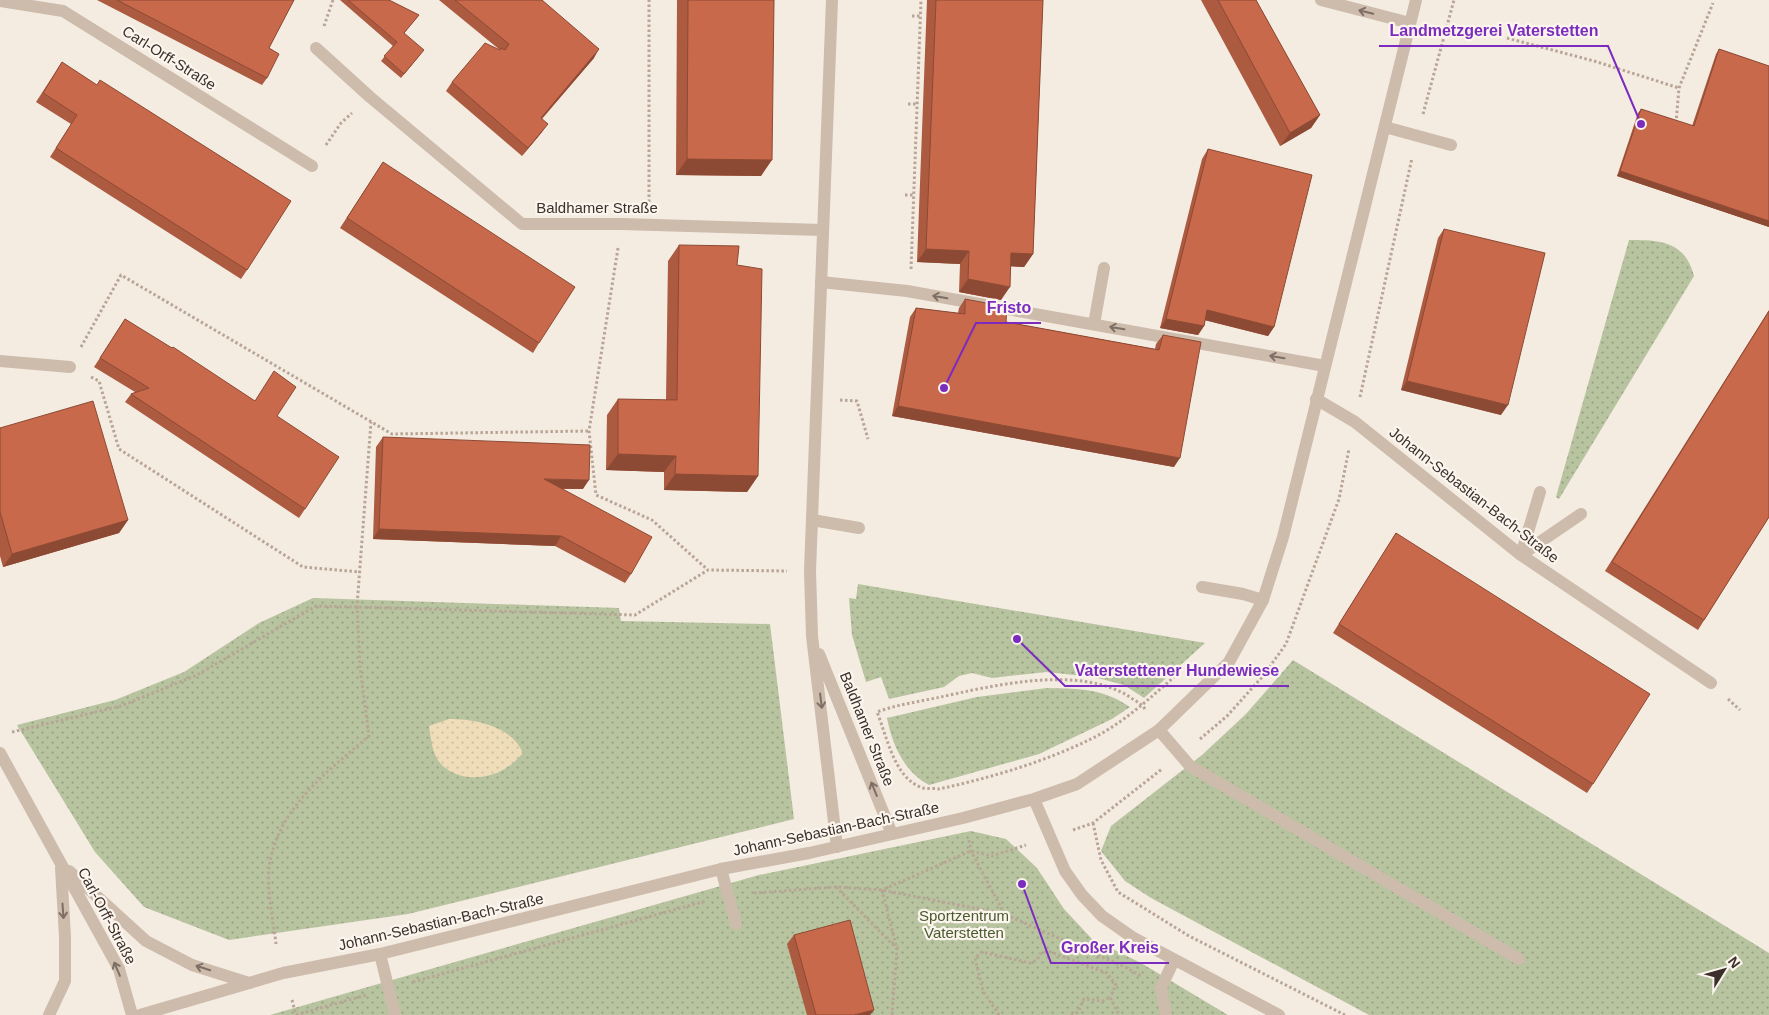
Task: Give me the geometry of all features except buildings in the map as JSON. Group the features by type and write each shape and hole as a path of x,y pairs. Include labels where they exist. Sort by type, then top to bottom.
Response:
{"street":[{"name":"Baldhamer Straße","path":"832,0 810,571 812,636 837,846"},
{"path":"1321,0 1410,23"},
{"name":"Johann-Sebastian-Bach-Straße","path":"140,1015 287,972 380,954 721,869 892,834 1034,799 1076,784 1159,730 1229,662 1262,600 1283,537 1416,0"},
{"name":"Carl-Orff-Straße","path":"0,1 62,11 312,166"},
{"name":"Baldhamer Straße","path":"316,48 370,97 522,224 622,224 823,230"},
{"path":"1385,127 1452,145"},
{"path":"1094,324 1104,268"},
{"path":"821,282 907,291 1325,366"},
{"path":"0,361 70,367"},
{"name":"Johann-Sebastian-Bach-Straße","path":"1316,399 1355,422 1521,555 1710,684"},
{"path":"1521,555 1540,492"},
{"path":"1521,555 1581,514"},
{"path":"812,520 859,528"},
{"path":"1202,587 1243,594 1262,600"},
{"name":"Baldhamer Straße","path":"812,636 892,834"},
{"path":"1159,730 1190,766 1519,959"},
{"name":"Carl-Orff-Straße","path":"0,754 119,969 132,1015"},
{"path":"1034,799 1065,871 1082,895 1102,916 1132,937 1280,1015"},
{"name":"Carl-Orff-Straße","path":"60,863 106,907 146,941 192,964 250,983"},
{"name":"Carl-Orff-Straße","path":"49,1015 64,981 65,937 60,863"},
{"path":"721,869 736,924"},
{"path":"380,954 395,1015"},
{"path":"1166,1015 1161,988 1174,960"}],"path":[{"path":"649,0 649,225"},
{"path":"912,263 921,0"},
{"path":"1676,126 1679,88 1713,3"},
{"path":"912,16 920,16"},
{"path":"1507,38 1594,61 1679,88"},
{"path":"312,166 341,122 370,97"},
{"path":"908,104 917,104"},
{"path":"905,195 914,195"},
{"path":"622,224 589,430 596,495 652,520 708,570"},
{"path":"360,572 303,567 119,449 100,381 70,367 121,275 392,434 589,430"},
{"path":"857,401 868,439"},
{"path":"276,944 268,868 283,824 312,784 369,736 360,667 357,606 371,422"},
{"path":"8,733 121,706 197,675 316,606 635,615 708,570 771,571"},
{"path":"1159,730 1142,705 1122,692 1092,683 1045,680 975,690 877,712 899,768 907,779 924,788 939,788 1038,761 1093,738 1142,705 1176,676"},
{"path":"963,818 971,851 1004,914"},
{"path":"1093,823 1101,860 1118,892 1189,936 1345,1015"},
{"path":"882,890 971,851 992,856 1050,838"},
{"path":"836,887 897,949"},
{"path":"292,1000 296,1015 388,988 727,896 836,887 882,890 1004,914 1127,968 1161,988"},
{"path":"882,890 897,949 892,1015"},
{"path":"999,1015 983,991 975,958 982,952 1030,963 1037,960 1040,954 1048,951 1107,973 1116,985 1110,997 1103,1001 1084,999 1078,1012 1071,1015"},
{"path":"1110,997 1119,1015"}],"green space":[{"path":"1629,240 1661,242 1678,249 1690,264 1694,276 1559,499 1556,497"},
{"path":"858,584 1205,643 1144,698 1124,685 1094,677 1046,672 992,678 972,673 959,676 944,687 889,699 881,677 866,682 852,635 849,598 856,599"},
{"path":"313,598 619,608 621,621 770,624 794,819 408,914 229,940 144,907 95,852 17,725 115,700 184,672 259,623"},
{"path":"1293,660 1769,953 1769,1015 1369,1015 1151,898 1125,881 1101,851 1111,826 1202,755 1246,714"},
{"path":"1047,688 1081,689 1100,693 1110,696 1130,707 1112,719 1039,754 929,785 906,765 892,738 887,718 977,697"},
{"name":"Sportzentrum Vaterstetten","path":"971,831 1006,839 1037,868 1064,909 1092,939 1141,963 1228,1015 270,1015 759,875"}],"sand":[{"path":"449,719 481,723 501,730 510,736 523,753 511,765 492,775 473,777 455,774 437,759 432,746 429,726"}],"place":[{"name":"Landmetzgerei Vaterstetten","path":"1641,124"},
{"name":"Fristo","path":"944,388"},
{"name":"Vaterstettener Hundewiese","path":"1017,639"},
{"name":"Großer Kreis","path":"1022,884"}]}
